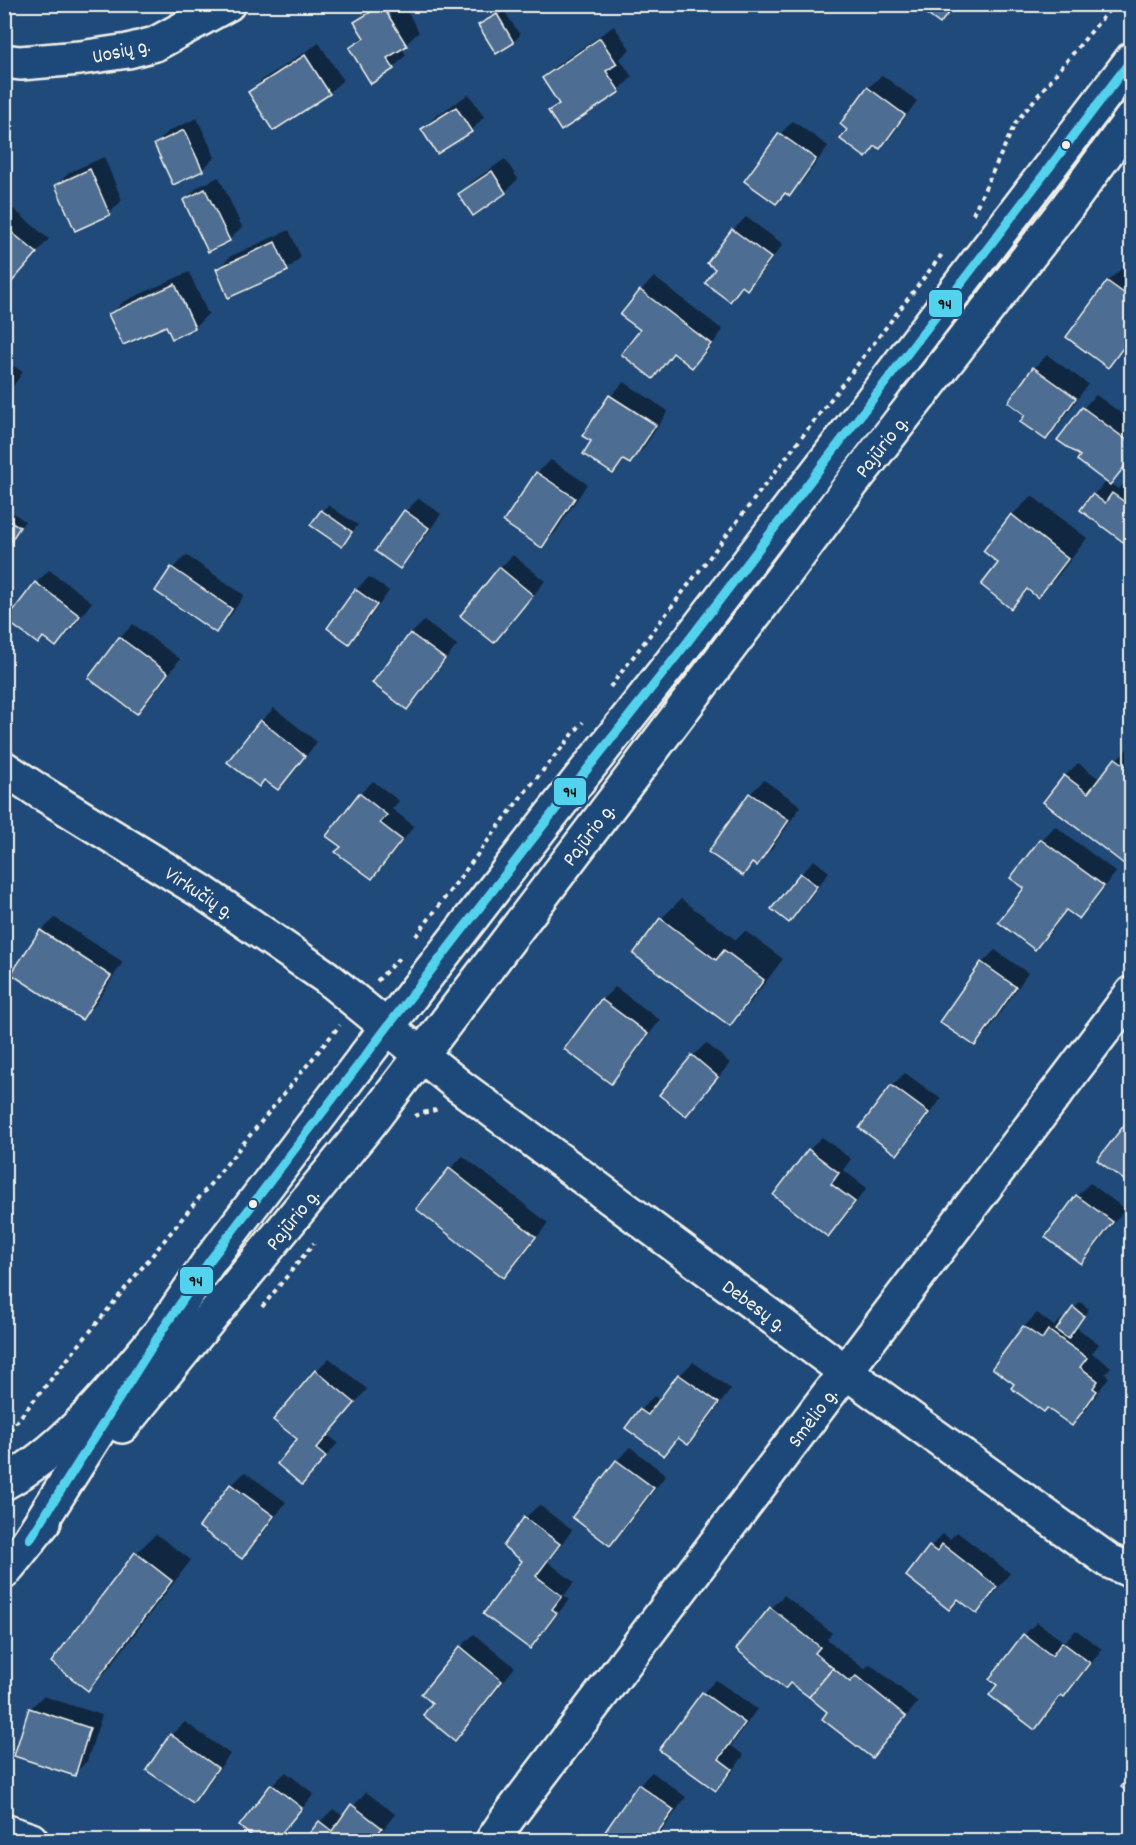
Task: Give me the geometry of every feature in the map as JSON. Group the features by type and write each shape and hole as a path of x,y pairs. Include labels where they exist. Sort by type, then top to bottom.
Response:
{"main road":[{"name":"Uosių g.","path":"4,61 20,63 128,51 155,44 228,4"},
{"name":"Pajūrio g.","path":"30,1539 163,1329 208,1263 388,1026 680,652 1131,59"},
{"name":"Pajūrio g.","path":"4,1572 348,1150 422,1055 853,482 1064,211 1131,118"},
{"name":"Virkučių g.","path":"4,768 201,891 326,977 388,1026"},
{"name":"Smėlio g.","path":"493,1840 1131,993"},
{"name":"Debesų g.","path":"388,1026 495,1113 846,1372 1109,1561 1131,1571"},
{"path":"9,1476 54,1447 92,1412 163,1329"},
{"path":"4,1831 32,1840"}],"path":[{"path":"970,218 1016,122 1114,4"},
{"path":"606,692 945,250"},
{"path":"414,939 521,797 586,718"},
{"path":"373,985 399,958"},
{"path":"4,1437 342,1022"},
{"path":"408,1119 440,1109 448,1114"}],"building":[{"path":"913,4 955,4 940,24"},
{"path":"382,5 407,46 387,58 394,69 371,84 349,48 364,38 354,22"},
{"path":"497,14 514,43 496,54 478,25"},
{"path":"600,38 617,64 606,71 620,92 561,131 548,111 559,104 542,78"},
{"path":"305,55 330,94 273,131 248,92"},
{"path":"867,87 905,115 880,149 875,146 866,158 840,139 847,130 840,124"},
{"path":"456,107 472,132 437,154 421,129"},
{"path":"184,130 203,171 173,185 154,144"},
{"path":"779,133 816,159 790,196 785,193 776,204 744,181"},
{"path":"90,169 110,215 75,231 55,185"},
{"path":"492,171 506,193 473,216 458,194"},
{"path":"205,189 230,241 208,252 183,200"},
{"path":"4,226 37,253 4,291"},
{"path":"732,229 771,258 747,290 742,286 730,302 705,283 715,269 707,263"},
{"path":"275,242 288,271 228,298 216,269"},
{"path":"1107,281 1132,299 1132,336 1108,368 1066,337"},
{"path":"175,284 195,328 172,339 166,326 123,345 108,314"},
{"path":"640,290 711,344 692,368 673,353 653,379 621,354 640,330 620,315"},
{"path":"1033,367 1076,398 1046,440 1020,422 1025,415 1008,402"},
{"path":"609,395 656,425 630,464 623,460 613,474 583,454 591,441 582,436"},
{"path":"1082,407 1132,444 1132,457 1110,485 1077,460 1080,456 1057,440"},
{"path":"536,472 575,498 542,548 503,522"},
{"path":"1112,493 1132,507 1132,538 1126,544 1080,510 1092,494 1105,503"},
{"path":"321,510 352,532 342,547 310,525"},
{"path":"404,510 429,528 400,569 375,551"},
{"path":"1011,514 1068,559 1038,598 1027,589 1011,609 981,585 998,563 983,551"},
{"path":"4,517 20,527 11,541 4,536"},
{"path":"171,567 232,609 216,633 155,591"},
{"path":"499,567 533,595 494,643 460,616"},
{"path":"35,582 80,616 56,647 43,637 38,644 6,620"},
{"path":"355,589 377,605 349,644 327,628"},
{"path":"410,633 445,659 407,710 372,683"},
{"path":"119,637 168,673 137,714 88,678"},
{"path":"260,720 305,756 278,790 264,780 259,787 227,762"},
{"path":"1115,758 1132,770 1132,853 1124,864 1043,802 1064,775 1088,793"},
{"path":"359,793 387,815 380,823 402,840 372,879 335,852 341,847 326,836"},
{"path":"749,793 789,820 757,866 752,863 743,876 708,852"},
{"path":"1040,839 1104,886 1079,919 1066,910 1035,950 998,922 1024,888 1010,878"},
{"path":"800,873 817,886 789,923 771,909"},
{"path":"660,918 716,960 724,950 764,980 730,1026 633,954"},
{"path":"40,930 111,976 82,1020 11,974"},
{"path":"981,962 1016,987 975,1046 939,1022"},
{"path":"601,999 648,1034 611,1084 564,1049"},
{"path":"692,1055 718,1077 686,1116 659,1095"},
{"path":"891,1085 929,1113 897,1155 859,1128"},
{"path":"1132,1115 1132,1186 1097,1160"},
{"path":"808,1149 839,1173 831,1184 855,1202 828,1237 773,1195"},
{"path":"449,1168 536,1237 504,1278 416,1209"},
{"path":"1076,1195 1113,1222 1081,1264 1045,1237"},
{"path":"1073,1307 1084,1316 1068,1339 1056,1330"},
{"path":"1023,1326 1042,1339 1048,1330 1087,1358 1080,1367 1098,1381 1093,1388 1097,1391 1072,1426 1047,1408 1044,1412 1011,1388 1014,1384 992,1368"},
{"path":"315,1370 355,1403 316,1449 326,1457 302,1485 277,1464 297,1439 273,1420"},
{"path":"678,1374 719,1403 688,1445 678,1438 664,1456 625,1428 639,1409 648,1415"},
{"path":"616,1460 654,1488 610,1546 572,1517"},
{"path":"230,1484 274,1516 242,1559 199,1527"},
{"path":"524,1517 560,1544 536,1576 562,1596 552,1609 557,1613 530,1649 483,1614 522,1561 503,1546"},
{"path":"942,1544 997,1587 977,1614 958,1599 949,1610 906,1576 929,1546 937,1552"},
{"path":"135,1552 172,1581 88,1691 51,1662"},
{"path":"770,1607 820,1647 815,1653 833,1668 809,1697 790,1683 785,1689 736,1649"},
{"path":"1023,1634 1052,1656 1062,1642 1090,1663 1064,1697 1061,1695 1035,1730 989,1695 997,1685 989,1679"},
{"path":"460,1646 502,1681 455,1741 423,1715 432,1703 421,1694"},
{"path":"833,1668 850,1682 856,1676 906,1716 872,1758 822,1719 827,1712 809,1697"},
{"path":"702,1692 745,1723 719,1759 732,1769 716,1791 659,1750"},
{"path":"29,1708 90,1728 75,1776 14,1756"},
{"path":"170,1734 218,1768 193,1803 146,1770"},
{"path":"1132,1773 1132,1795 1121,1787"},
{"path":"271,1784 302,1808 276,1840 257,1840 239,1826"},
{"path":"638,1784 674,1810 652,1840 615,1840 604,1833"},
{"path":"351,1804 382,1828 373,1840 304,1840 319,1821 332,1831"}],"transit line":[{"name":"94","path":"30,1539 163,1329 208,1263 388,1026 686,644 1132,59"}]}
